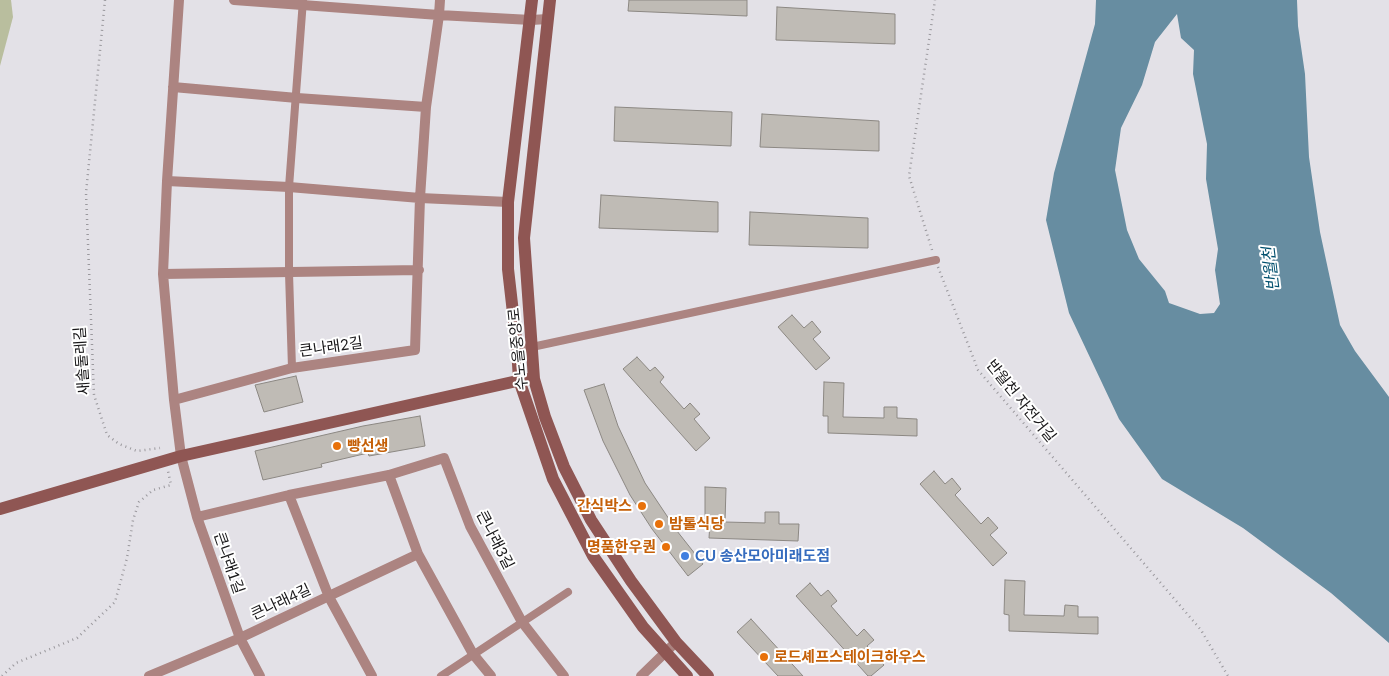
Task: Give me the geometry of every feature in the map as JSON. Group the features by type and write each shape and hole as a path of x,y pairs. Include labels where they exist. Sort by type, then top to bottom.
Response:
{"main road":[{"name":"수노을중앙로","path":"532,0 508,202 508,269 519,380 553,479 593,556 643,627 687,676"},
{"name":"수노을중앙로","path":"550,0 524,238 534,379 545,417 564,468 591,520 631,582 676,642 708,676"},
{"path":"0,509 182,456 519,380 534,379"}],"street":[{"path":"179,0 163,274 174,400 182,456"},
{"path":"234,0 303,3 440,16 548,19"},
{"name":"큰나래2길","path":"174,400 292,368 416,350 420,198 426,107 440,16 440,0"},
{"path":"292,368 289,188 303,3"},
{"path":"173,87 426,107"},
{"path":"167,180 420,198 508,202"},
{"path":"517,348 532,347 936,260"},
{"path":"163,274 419,270"},
{"name":"큰나래1길","path":"182,456 197,518 240,638 260,676"},
{"name":"큰나래3길","path":"197,518 288,495 389,475 444,458 470,526 522,622 564,676"},
{"path":"389,475 418,554 474,654 491,676"},
{"path":"288,495 329,597 372,676"},
{"name":"큰나래4길","path":"152,675 240,638 418,554"},
{"path":"441,676 568,592"},
{"path":"640,676 676,642"}],"path":[{"name":"새솔둘레길","path":"105,0 86,193 94,395 107,435 119,444 137,451 162,448 166,460"},
{"name":"반월천 자전거길","path":"935,0 909,176 936,260 978,370 1201,630 1228,676"},
{"path":"2,676 16,663 77,638 115,602 127,558 132,520 139,502 153,490 171,485 166,460"}],"green space":[{"path":"0,0 11,0 13,17 0,66"}],"water":[{"name":"반월천","path":"1096,0 1297,0 1298,26 1305,74 1309,157 1320,232 1340,325 1355,351 1389,397 1389,643 1331,593 1243,528 1162,479 1119,419 1069,313 1046,220 1054,173 1095,24","holes":["1177,14 1181,38 1194,50 1193,74 1207,144 1206,179 1218,249 1215,270 1220,304 1214,313 1200,314 1169,303 1165,291 1139,259 1127,230 1115,170 1121,128 1142,85 1155,42"]}],"building":[{"path":"629,0 747,0 747,16 628,11"},
{"path":"777,7 895,14 895,44 776,40"},
{"path":"615,107 732,112 731,146 614,141"},
{"path":"762,114 879,121 879,151 760,147"},
{"path":"601,195 718,202 718,232 599,228"},
{"path":"750,212 868,218 868,248 749,245"},
{"path":"792,315 804,328 812,321 821,332 813,339 830,358 816,370 778,327"},
{"path":"637,357 650,371 655,367 664,377 660,382 684,409 690,403 700,414 694,419 710,438 696,451 623,369"},
{"path":"296,376 303,402 264,412 255,385"},
{"path":"824,382 844,383 843,417 884,418 884,407 897,407 897,418 917,419 917,436 828,433 828,416 823,416"},
{"path":"604,384 618,426 645,483 677,531 703,564 688,576 652,529 630,495 603,441 584,390"},
{"path":"420,416 425,446 369,456 368,453 321,464 322,467 263,480 255,451 363,426"},
{"path":"934,471 945,484 952,478 961,489 955,495 981,524 988,517 998,528 990,535 1007,553 993,566 920,484"},
{"path":"705,487 726,488 725,522 765,523 765,512 779,512 779,524 799,524 798,541 709,538 710,522 705,521"},
{"path":"1005,580 1025,581 1024,615 1064,616 1065,605 1078,606 1078,617 1098,617 1098,634 1009,631 1009,615 1004,614"},
{"path":"810,583 821,596 828,590 837,601 831,606 857,636 864,629 874,640 867,646 884,665 871,676 868,676 796,596"},
{"path":"751,619 803,676 778,676 737,632"}],"place":[{"name":"빵선생","path":"337,446"},
{"name":"간식박스","path":"642,506"},
{"name":"밤톨식당","path":"659,524"},
{"name":"명품한우퀀","path":"666,547"},
{"name":"CU 송산모아미래도점","path":"685,556"},
{"name":"로드셰프스테이크하우스","path":"764,657"}]}
